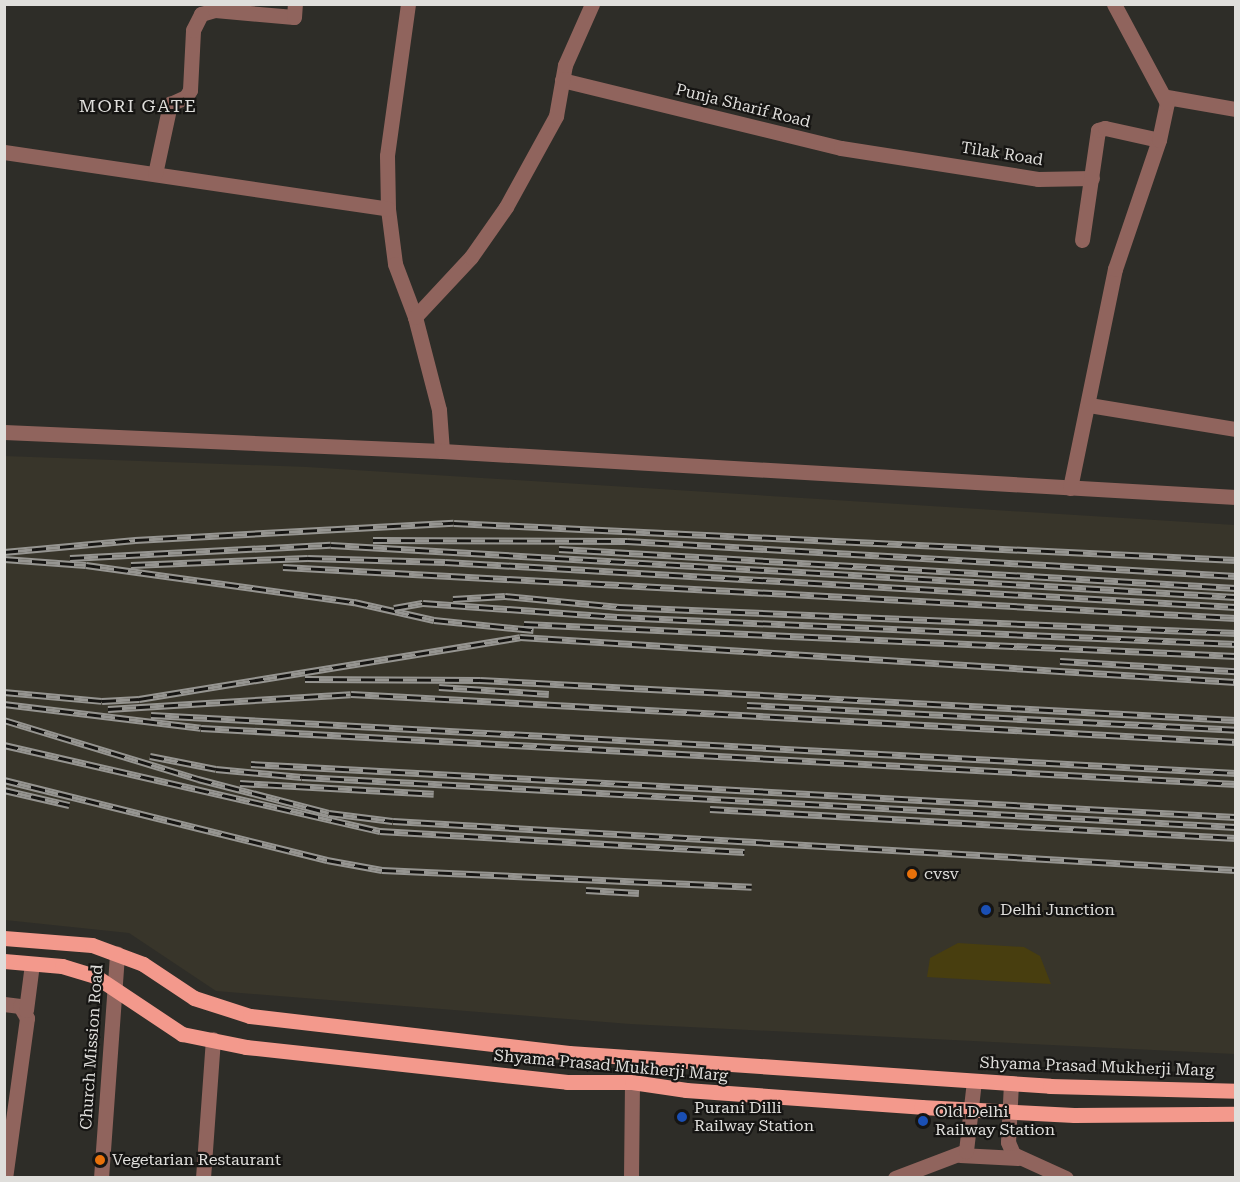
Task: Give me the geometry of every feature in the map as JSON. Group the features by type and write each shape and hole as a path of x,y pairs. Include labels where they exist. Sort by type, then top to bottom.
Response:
{"main road":[{"name":"Shyama Prasad Mukherji Marg","path":"4,938 92,945 143,964 194,998 250,1016 569,1053 974,1081 1236,1091"},
{"name":"Shyama Prasad Mukherji Marg","path":"4,961 62,966 96,976 115,991 182,1034 246,1047 567,1082 632,1082 686,1090 1074,1115 1236,1114"}],"street":[{"path":"155,174 170,104 186,97 190,90 194,30 201,14 215,10 294,17 295,4"},
{"path":"408,4 390,132 388,209 395,264 415,317 439,410 442,451"},
{"path":"415,317 471,256 506,207 556,117 562,80 592,4"},
{"path":"1070,488 1089,405 1115,268 1159,140 1167,97 1114,4"},
{"name":"Punja Sharif Road","path":"562,80 841,148 917,158"},
{"path":"1167,97 1236,109"},
{"path":"1082,240 1097,132 1101,128 1159,140"},
{"path":"4,152 388,209"},
{"name":"Tilak Road","path":"917,158 1038,179 1092,178"},
{"path":"1089,405 1236,429"},
{"path":"4,432 442,451 1236,497"},
{"name":"Church Mission Road","path":"101,1178 117,954"},
{"path":"5,1178 32,964"},
{"path":"4,1004 26,1010"},
{"path":"202,1178 213,1039"},
{"path":"960,1155 968,1146 974,1081"},
{"path":"631,1178 632,1082"},
{"path":"1011,1083 1009,1145 1018,1158"},
{"path":"895,1178 960,1155 1018,1158 1066,1178"}],"shaded area":[{"path":"4,456 307,467 1235,525 1235,1054 630,1024 216,991 129,933 5,920"},
{"path":"958,943 1024,947 1040,956 1051,984 927,977 930,958"}],"railway":[{"path":"4,552 135,540 454,523 1236,560"},
{"path":"373,540 627,541 1236,576"},
{"path":"70,558 331,545 1236,597"},
{"path":"559,549 1236,588"},
{"path":"131,565 308,558 445,562 1236,607"},
{"path":"4,559 86,565 354,602 434,620 533,630"},
{"path":"283,567 1236,618"},
{"path":"453,599 505,596 619,607 1236,633"},
{"path":"394,608 423,603 617,617 1236,644"},
{"path":"524,624 1236,656"},
{"path":"4,692 102,701 139,699 520,637 1236,682"},
{"path":"1060,661 1236,671"},
{"path":"305,679 480,680 1236,720"},
{"path":"439,687 549,694"},
{"path":"108,709 351,694 1236,742"},
{"path":"4,704 201,728 1236,784"},
{"path":"747,705 1236,730"},
{"path":"151,715 1236,773"},
{"path":"4,720 198,779 329,813 393,821 1236,870"},
{"path":"4,745 380,831 744,852"},
{"path":"150,756 216,769 302,777 1236,827"},
{"path":"251,764 1236,817"},
{"path":"4,780 327,860 382,870 752,887"},
{"path":"240,783 434,794"},
{"path":"4,790 69,805"},
{"path":"710,809 1236,838"},
{"path":"586,890 639,893"}],"place":[{"name":"cvsv","path":"912,874"},
{"name":"Delhi Junction","path":"986,910"},
{"name":"Purani Dilli Railway Station","path":"682,1117"},
{"name":"Old Delhi Railway Station","path":"923,1121"},
{"name":"Vegetarian Restaurant","path":"100,1160"}],"district":[{"name":"MORI GATE","path":"138,106"}]}
